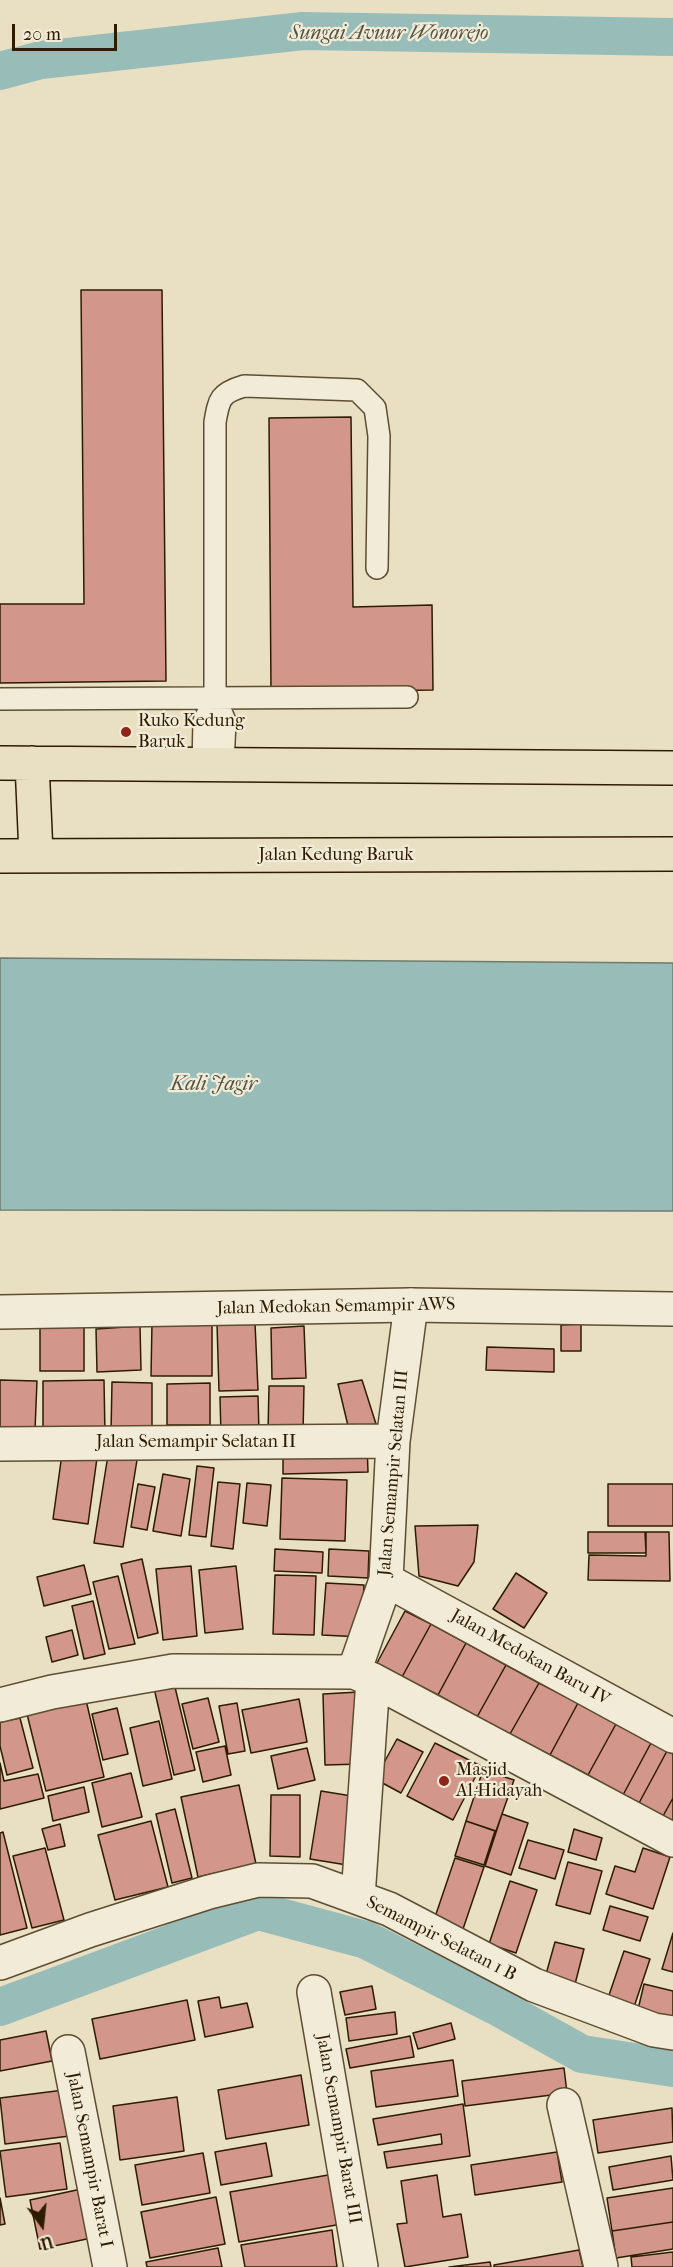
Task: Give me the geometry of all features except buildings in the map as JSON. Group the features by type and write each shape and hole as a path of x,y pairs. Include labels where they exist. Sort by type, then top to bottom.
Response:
{"main road":[{"path":"36,854 16,763 673,768"},
{"name":"Jalan Kedung Baruk","path":"0,856 36,854 289,856 673,854"}],"street":[{"name":"Jalan Medokan Semampir AWS","path":"0,1311 411,1305 673,1308"},
{"name":"Jalan Semampir Selatan III","path":"358,1897 364,1676 386,1580 393,1442 411,1305"},
{"name":"Jalan Semampir Selatan II","path":"0,1444 393,1442"},
{"name":"Jalan Medokan Baru IV","path":"386,1580 673,1736"},
{"path":"0,1705 52,1692 173,1671 364,1676 673,1840"},
{"name":"Semampir Selatan 1 B","path":"0,1963 90,1930 209,1892 258,1880 312,1881 389,1909 534,1985 654,2030 673,2033"},
{"name":"Jalan Semampir Barat III","path":"314,1992 362,2267"},
{"name":"Jalan Semampir Barat I","path":"68,2052 110,2267"},
{"path":"564,2105 601,2267"}],"lane":[{"path":"213,765 204,721 215,698 215,422 218,403 227,391 244,386 357,390 375,408 379,436 377,568"},
{"path":"0,699 407,697"}],"water":[{"name":"Kali Jagir","path":"0,958 673,963 673,1211 0,1210"}],"waterway":[{"name":"Sungai Avuur Wonorejo","path":"0,71 41,60 303,31 673,37"},
{"path":"0,2007 258,1911 366,1940 496,2006 582,2054 673,2068"}],"place":[{"name":"Ruko Kedung Baruk","path":"126,732"},
{"name":"Masjid Al-Hidayah","path":"444,1781"}]}
